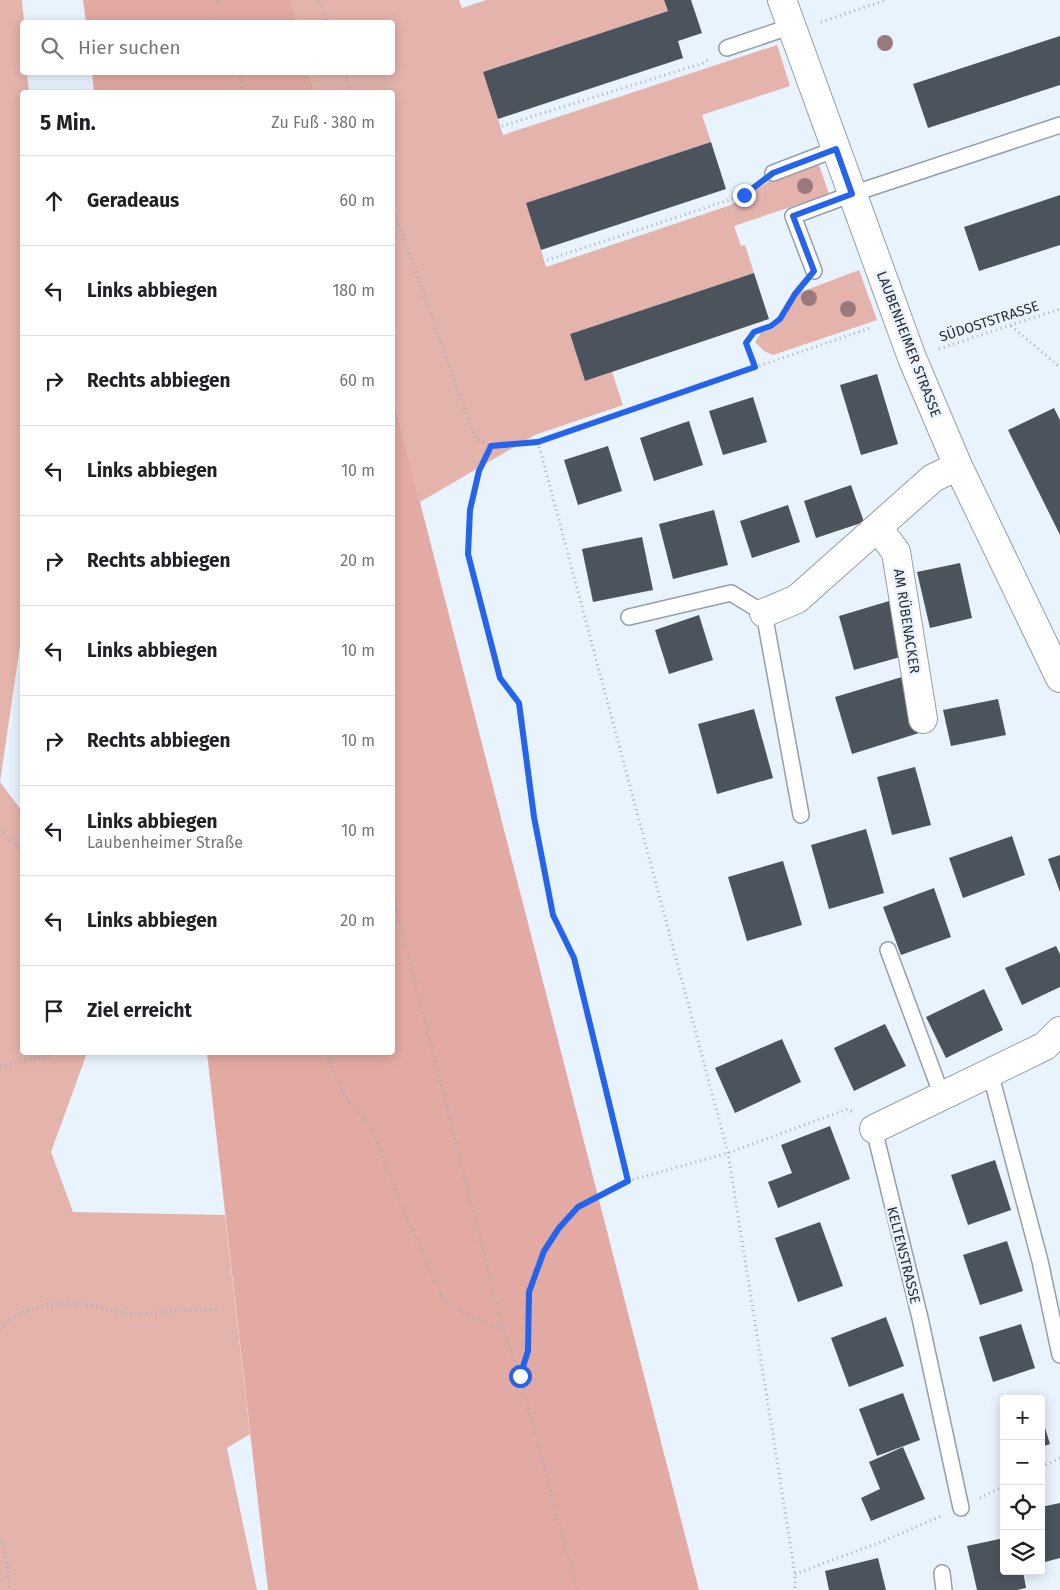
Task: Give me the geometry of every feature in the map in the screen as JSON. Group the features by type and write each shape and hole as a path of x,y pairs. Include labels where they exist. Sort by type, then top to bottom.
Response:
{"street":[{"name":"LAUBENHEIMER STRASSE","path":"782,0 912,358 958,466 1060,678"},
{"path":"764,613 798,599 933,478 958,466"},
{"name":"AM RÜBENACKER","path":"878,528 896,552 923,719"},
{"path":"874,1129 1045,1046 1060,1031"}],"lane":[{"path":"727,48 792,29"},
{"path":"814,271 793,216 852,194 1060,125"},
{"path":"773,173 836,149"},
{"path":"629,617 731,593 764,613 802,816"},
{"path":"888,950 942,1096"},
{"path":"990,1072 1040,1262 1060,1354"},
{"name":"KELTENSTRASSE","path":"874,1129 920,1318 961,1508"},
{"path":"942,1573 944,1590"}],"path":[{"path":"217,0 223,20"},
{"path":"319,0 326,20"},
{"path":"792,29 886,0"},
{"path":"502,126 703,63 727,48"},
{"path":"239,75 243,90"},
{"path":"346,75 351,90"},
{"path":"547,260 744,195 773,173"},
{"path":"395,214 475,437 491,446 538,442 897,319"},
{"path":"755,367 746,343 754,332 771,326 780,319 795,294 814,271"},
{"name":"SÜDOSTSTRASSE","path":"936,350 1060,309"},
{"path":"1011,326 1060,367"},
{"path":"538,442 728,1153 795,1590"},
{"path":"491,446 479,471 470,510 468,554 500,678 519,703 534,817 553,915 574,958 628,1181"},
{"path":"0,830 20,850"},
{"path":"395,903 503,1329 520,1376 576,1590"},
{"path":"0,1067 50,1055"},
{"path":"328,1055 347,1100 372,1127 405,1216 444,1300 471,1316 503,1329"},
{"path":"520,1376 528,1351 529,1292 544,1251 559,1228 578,1207 628,1181 728,1153 848,1109 874,1129"},
{"path":"0,1331 9,1320 46,1305 69,1303 91,1305 138,1315 218,1309"},
{"path":"1045,1466 1060,1458"},
{"path":"794,1574 881,1542 961,1508 1000,1488"},
{"path":"0,1538 4,1545 10,1590"}],"shaded area":[{"path":"0,0 22,0 24,20 20,20 20,75 27,75 29,90 20,90 20,646 0,782"},
{"path":"83,0 291,0 296,20 86,20"},
{"path":"291,0 459,0 462,8 486,0 664,0 668,11 483,72 503,135 777,45 790,86 702,115 711,142 527,203 546,267 731,205 770,181 819,165 829,194 734,226 741,246 745,245 754,273 570,334 585,381 612,372 623,405 535,435 420,502 395,404 395,90 314,90 310,75 395,75 395,20 296,20"},
{"path":"92,75 310,75 314,90 94,90"},
{"path":"859,270 877,320 773,355 764,351 755,342 761,333 773,329 783,320 798,293"},
{"path":"395,404 699,1590 268,1590 207,1055 395,1055"},
{"path":"0,782 20,808 20,1055 86,1055 51,1152 73,1212 225,1215 250,1434 227,1448 257,1590 0,1590"}],"building":[{"path":"664,0 691,0 702,33 678,41 683,58 498,119 483,72 668,11"},
{"path":"1060,36 1060,85 928,128 913,84"},
{"path":"711,142 726,189 541,250 526,203"},
{"path":"1060,195 1060,245 979,271 964,227"},
{"path":"754,273 769,319 585,381 570,334"},
{"path":"877,374 898,444 861,455 840,385"},
{"path":"753,397 767,442 723,455 709,411"},
{"path":"1054,408 1060,420 1060,535 1008,430"},
{"path":"689,421 703,465 654,481 640,438"},
{"path":"608,446 622,491 578,505 564,460"},
{"path":"851,485 864,522 816,538 804,501"},
{"path":"788,505 800,542 752,558 740,521"},
{"path":"714,510 728,565 673,579 659,524"},
{"path":"642,537 653,590 593,602 582,549"},
{"path":"960,563 972,618 930,628 917,572"},
{"path":"896,599 911,654 854,670 839,616"},
{"path":"699,615 713,660 669,674 655,630"},
{"path":"902,677 919,733 852,754 835,697"},
{"path":"998,699 1006,735 951,746 943,710"},
{"path":"754,709 773,778 717,794 698,724"},
{"path":"915,767 931,825 892,835 877,777"},
{"path":"866,829 884,893 829,909 811,845"},
{"path":"1012,836 1025,875 963,898 949,858"},
{"path":"1060,855 1060,892 1048,859"},
{"path":"783,861 802,925 747,941 728,877"},
{"path":"934,888 951,937 901,955 883,907"},
{"path":"1056,946 1060,954 1060,987 1022,1005 1005,968"},
{"path":"984,989 1003,1030 946,1058 926,1017"},
{"path":"885,1024 906,1066 854,1091 834,1048"},
{"path":"782,1039 801,1082 735,1113 715,1068"},
{"path":"830,1126 850,1179 778,1208 768,1182 792,1173 781,1145"},
{"path":"995,1160 1011,1210 968,1225 951,1175"},
{"path":"820,1222 843,1286 798,1302 775,1238"},
{"path":"1007,1241 1023,1291 980,1305 963,1255"},
{"path":"886,1317 904,1366 849,1387 831,1338"},
{"path":"1021,1324 1035,1368 993,1382 979,1337"},
{"path":"903,1393 920,1440 877,1456 859,1409"},
{"path":"1045,1428 1050,1444 1045,1446"},
{"path":"903,1447 925,1499 871,1521 861,1498 880,1489 869,1462"},
{"path":"1060,1503 1060,1558 1045,1562 1045,1530 1045,1506"},
{"path":"1000,1539 1000,1575 1024,1575 1026,1588 1017,1590 977,1590 967,1546"},
{"path":"878,1558 886,1590 829,1590 825,1571"}],"route":[{"path":"520,1376 528,1351 529,1292 544,1251 559,1228 578,1207 628,1181 574,958 553,915 534,817 519,703 500,678 468,554 470,510 479,471 491,446 538,442 755,367 746,343 754,332 771,326 780,319 795,294 814,271 793,216 852,194 836,149 773,173 744,195"}]}
